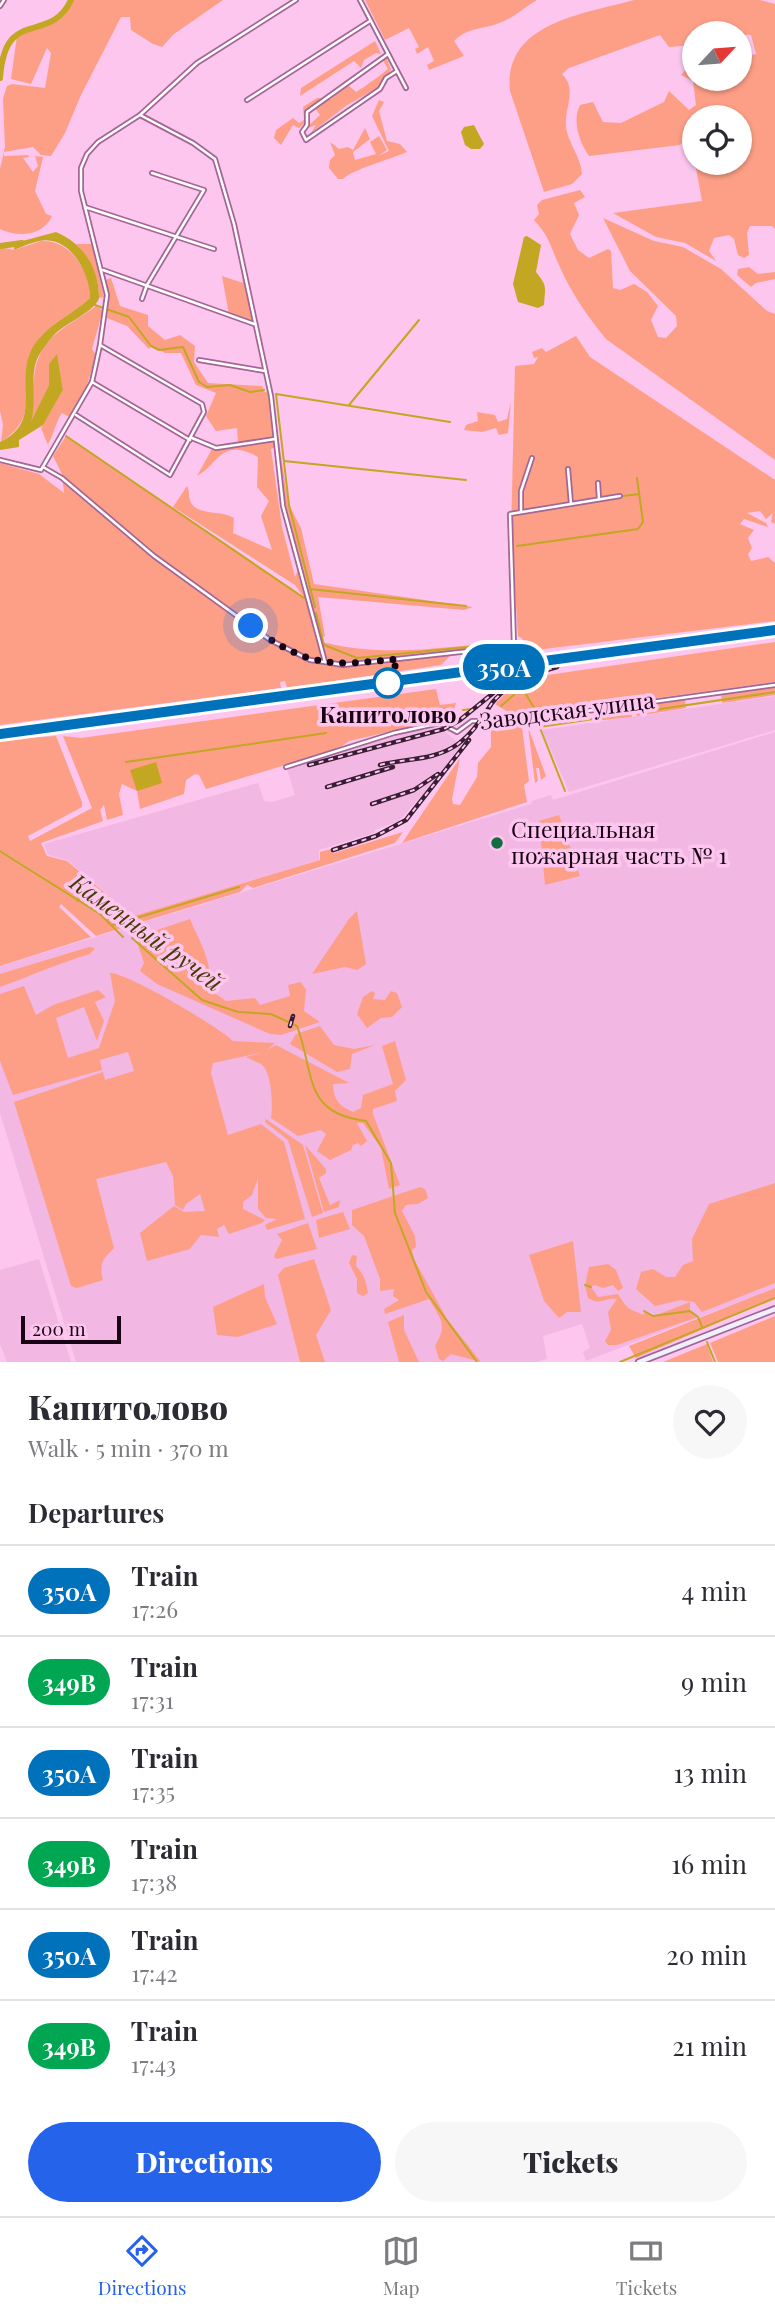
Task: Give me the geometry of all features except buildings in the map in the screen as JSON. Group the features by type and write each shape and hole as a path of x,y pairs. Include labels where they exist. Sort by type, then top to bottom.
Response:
{"main road":[{"path":"639,1362 775,1309"}],"street":[{"path":"0,6 5,0"},
{"path":"0,460 37,470 43,467 92,382 107,295 80,179 87,154 98,142 139,115 197,63 296,0"},
{"path":"360,0 406,88"},
{"path":"247,100 370,21"},
{"path":"388,54 307,112 307,124 302,132 306,140 380,89 386,78 397,71"},
{"path":"139,115 193,143 215,159 233,224 265,371 283,506 325,662"},
{"path":"142,299 147,285 204,190 152,173"},
{"path":"85,207 214,249"},
{"path":"103,270 254,324"},
{"path":"75,414 169,475 191,439 204,406 100,345"},
{"path":"199,360 265,371"},
{"path":"92,382 191,439 216,448 275,439"},
{"path":"521,511 521,491 532,458"},
{"path":"43,467 62,478 154,556 270,640 310,660 343,664 515,645 510,514 620,496"},
{"path":"568,469 570,504"},
{"path":"598,482 599,499"},
{"name":"Заводская улица","path":"286,767 394,733 440,723 457,732 474,720 514,721 775,685"}],"shaded area":[{"path":"74,0 223,0 174,34 162,47 131,30 130,17 121,17 81,95 65,133 51,156 41,155 33,147 4,152 4,156 28,155 29,157 23,158 33,172 38,166 35,156 43,157 35,191 46,214 52,216 43,228 37,231 22,234 7,232 0,229 0,169 5,147 3,99 7,86 12,84 45,88 51,53 47,48 31,84 11,79 17,36 61,19"},
{"path":"365,0 537,0 504,21 460,36 454,41 464,56 429,70 427,65 434,61 428,47 417,54 415,49 419,47 409,28 385,40"},
{"path":"634,0 760,0 775,4 775,229 772,226 750,226 747,233 749,255 744,258 738,255 734,239 729,235 714,238 709,251 716,261 685,243 656,237 613,213 702,201 697,175 752,175 752,105 696,105 694,91 752,91 752,55 756,54 752,39 752,21 682,21 682,46 669,47 660,35 569,68 562,74 567,80 570,93 566,127 582,174 572,184 544,192 510,91 511,68 520,50 533,36 551,25 593,10"},
{"path":"375,41 381,54 376,53 364,60 361,68 354,61 300,96 301,88"},
{"path":"382,59 387,59 391,70 376,89 347,105 311,133 316,125 305,129 320,115 315,108 307,113 306,122 299,128 293,125 281,145 274,138 276,130 293,118 299,123 304,120 303,107 317,98 331,99 348,85 356,92 372,81 388,69"},
{"path":"669,91 684,105 680,145 589,156 582,144 577,124 580,105 593,102 603,122 621,123 664,102"},
{"path":"379,100 384,102 379,111 387,141 400,144 407,152 338,179 329,168 330,160 335,155 330,142 339,149 348,147 353,150 365,128 370,139 353,152 355,160 376,154 370,142 379,136 387,150 378,156 389,151 372,116"},
{"path":"474,125 484,144 480,149 471,149 465,145 461,132 464,127"},
{"path":"580,190 585,197 574,203 579,215 570,234 578,250 589,258 608,249 611,251 613,288 620,290 634,284 647,292 658,306 651,320 658,337 666,338 677,326 676,316 630,271 603,218 654,241 683,247 721,269 767,311 775,314 775,460 606,339 579,303 546,236 534,220 539,214 537,205 542,200"},
{"path":"56,232 75,243 88,258 96,277 99,298 92,308 54,335 37,360 31,421 49,385 49,364 57,354 63,390 43,425 19,440 19,447 0,450 0,442 14,433 25,412 26,373 33,347 52,326 90,298 80,263 68,249 52,241 43,241 14,250 15,243"},
{"path":"527,236 541,245 536,272 545,291 544,305 538,308 518,302 513,284 524,237"},
{"path":"41,241 61,245 76,259 86,277 90,298 44,333 33,349 26,376 26,400 22,421 14,432 1,442 0,247 14,250"},
{"path":"76,244 92,244 104,297 99,298 93,269"},
{"path":"239,254 266,382 253,322 229,315 222,276 243,283"},
{"path":"749,267 758,274 775,272 775,279 756,283 751,287 737,275 738,269"},
{"path":"111,278 120,306 148,315 148,326 165,340 180,335 195,346 194,362 208,383 262,386 265,392 270,393 276,447 271,449 282,527 295,577 300,565 285,505 273,401 288,503 301,528 314,584 473,607 464,610 318,597 325,636 317,640 320,652 323,643 372,650 509,642 509,645 451,655 441,665 287,688 285,681 280,682 281,688 0,725 0,463 39,474 64,493 62,474 53,456 66,436 303,596 295,585 173,507 187,486 190,501 195,507 234,518 233,533 272,550 261,516 269,501 257,487 258,457 236,450 228,451 197,476 213,447 238,442 237,428 216,431 206,416 216,393 196,385 181,353 165,353 151,346 149,349 127,326 107,318 109,294 105,280"},
{"path":"96,306 103,310 92,349 96,355 87,385 69,417 62,413 60,416 48,444 50,450 41,428 63,390 57,356 49,364 49,385 29,425 37,363 42,351 56,334"},
{"path":"576,336 590,357 775,480 775,524 771,522 773,513 766,519 760,511 747,513 766,523 768,527 744,519 740,524 754,530 748,538 752,548 748,554 751,561 768,557 775,563 775,621 519,652 518,643 523,639 518,636 511,534 515,366 534,364 538,357 534,358 532,352 542,348 546,352"},
{"path":"511,402 508,433 499,435 496,428 482,432 464,430 466,425 478,421 477,412 495,415 498,422 507,419"},
{"path":"775,642 775,682 516,717 495,704 511,688 527,678"},
{"path":"775,687 775,695 722,703 721,694"},
{"path":"436,689 440,705 456,703 453,713 432,722 349,741 338,749 206,789 199,775 195,774 186,780 184,794 140,809 137,791 122,784 119,794 123,815 107,820 104,805 100,810 103,821 41,843 47,856 67,861 109,896 117,921 320,860 320,852 331,849 334,853 403,832 395,843 253,888 247,885 240,892 96,936 61,904 59,907 91,937 0,966 0,852 48,880 0,850 0,740 56,736 82,802 82,807 28,836 30,841 92,808 63,736 81,738"},
{"path":"775,696 775,730 569,792 542,730"},
{"path":"685,699 686,708 637,716 635,711 638,705"},
{"path":"629,706 632,717 595,721 596,711"},
{"path":"514,723 522,727 529,781 524,785 527,802 402,843 460,758 452,799 453,804 460,805 477,777 478,763 491,747 491,725"},
{"path":"440,727 461,745 448,763 450,765 398,822 376,829 374,833 319,850 319,860 117,921 109,895 67,860 48,855 44,844 258,783 264,801 273,802 295,795 287,769 394,735"},
{"path":"528,727 546,776 541,780 539,768 536,768 538,781 535,783"},
{"path":"775,732 775,1288 586,1361 583,1352 590,1348 582,1324 543,1336 547,1359 536,1362 76,1362 0,1113 0,966 531,804 532,801 551,795 553,800"},
{"path":"156,762 162,783 137,791 130,770"},
{"path":"559,815 580,876 545,885 539,821"},
{"path":"357,911 366,964 357,970 345,967 312,974 349,919"},
{"path":"190,919 207,959 208,983 213,992 226,1001 255,998 260,1005 290,996 288,985 301,982 306,990 304,1011 320,1022 281,1035 270,1034 157,984 140,971 144,963 137,942 139,936"},
{"path":"89,947 95,948 90,954 0,987 0,974"},
{"path":"110,973 134,981 172,1001 233,1041 275,1043 267,1050 276,1045 349,1083 333,1084 338,1101 353,1112 361,1108 363,1095 393,1084 382,1046 395,1041 406,1080 395,1091 397,1101 373,1109 373,1114 400,1185 389,1189 381,1148 363,1123 357,1123 367,1141 361,1146 358,1143 353,1145 351,1150 330,1160 317,1151 326,1134 321,1130 298,1136 271,1118 272,1098 268,1075 262,1065 246,1057 264,1052 213,1063 211,1073 228,1135 261,1124 284,1142 305,1219 267,1230 265,1225 277,1219 266,1218 258,1209 258,1178 252,1195 243,1202 243,1209 265,1220 262,1223 229,1234 224,1225 217,1229 219,1237 201,1235 190,1249 147,1261 140,1233 174,1206 184,1212 205,1211 200,1194 186,1204 183,1210 175,1205 173,1176 166,1162 96,1179 114,1248 103,1262 103,1280 77,1288 71,1286 14,1102 103,1072 105,1080 134,1071 128,1052 100,1060 102,1070 13,1095 0,1061 0,994 24,986 36,1015 53,1005 98,990 106,997 95,1002 104,1021 97,1041 84,1007 56,1018 68,1058 99,1048 115,1001"},
{"path":"372,991 375,993 373,999 385,1000 391,991 397,993 402,1007 392,1017 381,1018 367,1028 357,1014 363,997"},
{"path":"320,1026 334,1045 354,1049 375,1045 352,1054 350,1069 337,1072 290,1044 296,1034"},
{"path":"266,1119 303,1145 323,1213 312,1217 288,1140 265,1122"},
{"path":"305,1145 326,1169 326,1173 319,1178 330,1205 340,1200 339,1207 324,1212"},
{"path":"775,1183 775,1283 702,1312 694,1302 681,1300 655,1306 636,1289 641,1272 653,1269 666,1277 675,1277 683,1265 693,1261 692,1239 709,1204"},
{"path":"420,1187 425,1189 428,1198 418,1204 406,1205 402,1211 415,1236 416,1247 412,1250 414,1259 447,1319 481,1362 451,1354 443,1361 439,1359 435,1346 442,1327 429,1299 385,1314 384,1309 399,1300 393,1296 394,1289 380,1291 380,1279 364,1236 352,1225 352,1210"},
{"path":"343,1212 350,1229 319,1238 316,1220"},
{"path":"308,1223 317,1249 276,1259 274,1256 282,1240 277,1234"},
{"path":"573,1241 581,1312 567,1312 559,1318 544,1301 529,1255"},
{"path":"352,1255 357,1256 356,1266 366,1285 368,1293 363,1296 357,1293 357,1279 349,1263"},
{"path":"39,1259 71,1362 7,1362 0,1344 0,1270"},
{"path":"314,1259 331,1310 316,1335 325,1362 300,1362 278,1275 284,1268"},
{"path":"608,1264 616,1270 623,1288 618,1291 613,1285 603,1288 594,1285 591,1287 598,1297 618,1294 626,1306 644,1315 644,1311 654,1316 690,1302 690,1311 698,1317 617,1345 608,1345 605,1341 611,1330 608,1312 617,1299 592,1300 588,1298 585,1285 589,1267"},
{"path":"264,1284 265,1297 277,1324 238,1337 217,1335 213,1307"},
{"path":"775,1288 775,1298 636,1358 629,1346"},
{"path":"404,1315 404,1330 419,1362 399,1362 388,1322"},
{"path":"775,1316 775,1362 718,1362 710,1343"},
{"path":"707,1344 713,1362 663,1362"}],"waterway":[{"path":"0,78 10,41 19,33 52,21 62,14 71,0"},
{"path":"0,246 22,243"},
{"path":"95,305 129,317 151,346 159,350 183,347 199,382 207,387 230,385 250,392 264,390"},
{"path":"349,405 419,320"},
{"path":"315,607 289,505 276,394 450,422"},
{"path":"66,436 304,598"},
{"path":"284,461 466,480"},
{"path":"517,546 638,529 643,522 637,478"},
{"path":"623,496 639,494"},
{"path":"310,589 466,606"},
{"path":"316,613 324,645 357,658 509,643"},
{"path":"501,706 516,693 524,691 536,711"},
{"path":"539,723 539,727 775,692"},
{"path":"463,710 471,709"},
{"path":"423,714 455,711"},
{"path":"540,728 565,791"},
{"path":"126,762 326,733"},
{"name":"Каменный ручей","path":"0,851 100,914 123,937"},
{"path":"77,901 95,887"},
{"path":"113,925 239,887"},
{"name":"Каменный ручей","path":"132,938 202,1000 238,1012 271,1014 297,1026 310,1075 321,1101 331,1110 346,1117 366,1121 391,1163 395,1213 426,1292 477,1362"},
{"path":"585,1285 591,1287"},
{"path":"620,1362 775,1298"},
{"path":"644,1311 653,1316 690,1311 698,1317 702,1327"},
{"path":"707,1342 715,1362"}],"railway":[{"path":"0,734 775,629"},
{"path":"380,765 430,756 449,749 468,735 498,696 513,684 557,667"},
{"path":"309,765 444,729 460,720 497,690"},
{"path":"333,850 376,836 406,820 469,740"},
{"path":"327,787 393,767"},
{"path":"372,804 414,790 438,774"},
{"path":"290,1026 293,1016"}],"train":[{"name":"350А","path":"0,734 775,630"}],"place":[{"name":"Капитолово","path":"388,683"},
{"name":"Специальная пожарная часть № 1","path":"497,843"}],"route":[{"path":"251,626 285,650 330,665 398,659 388,683"}]}
